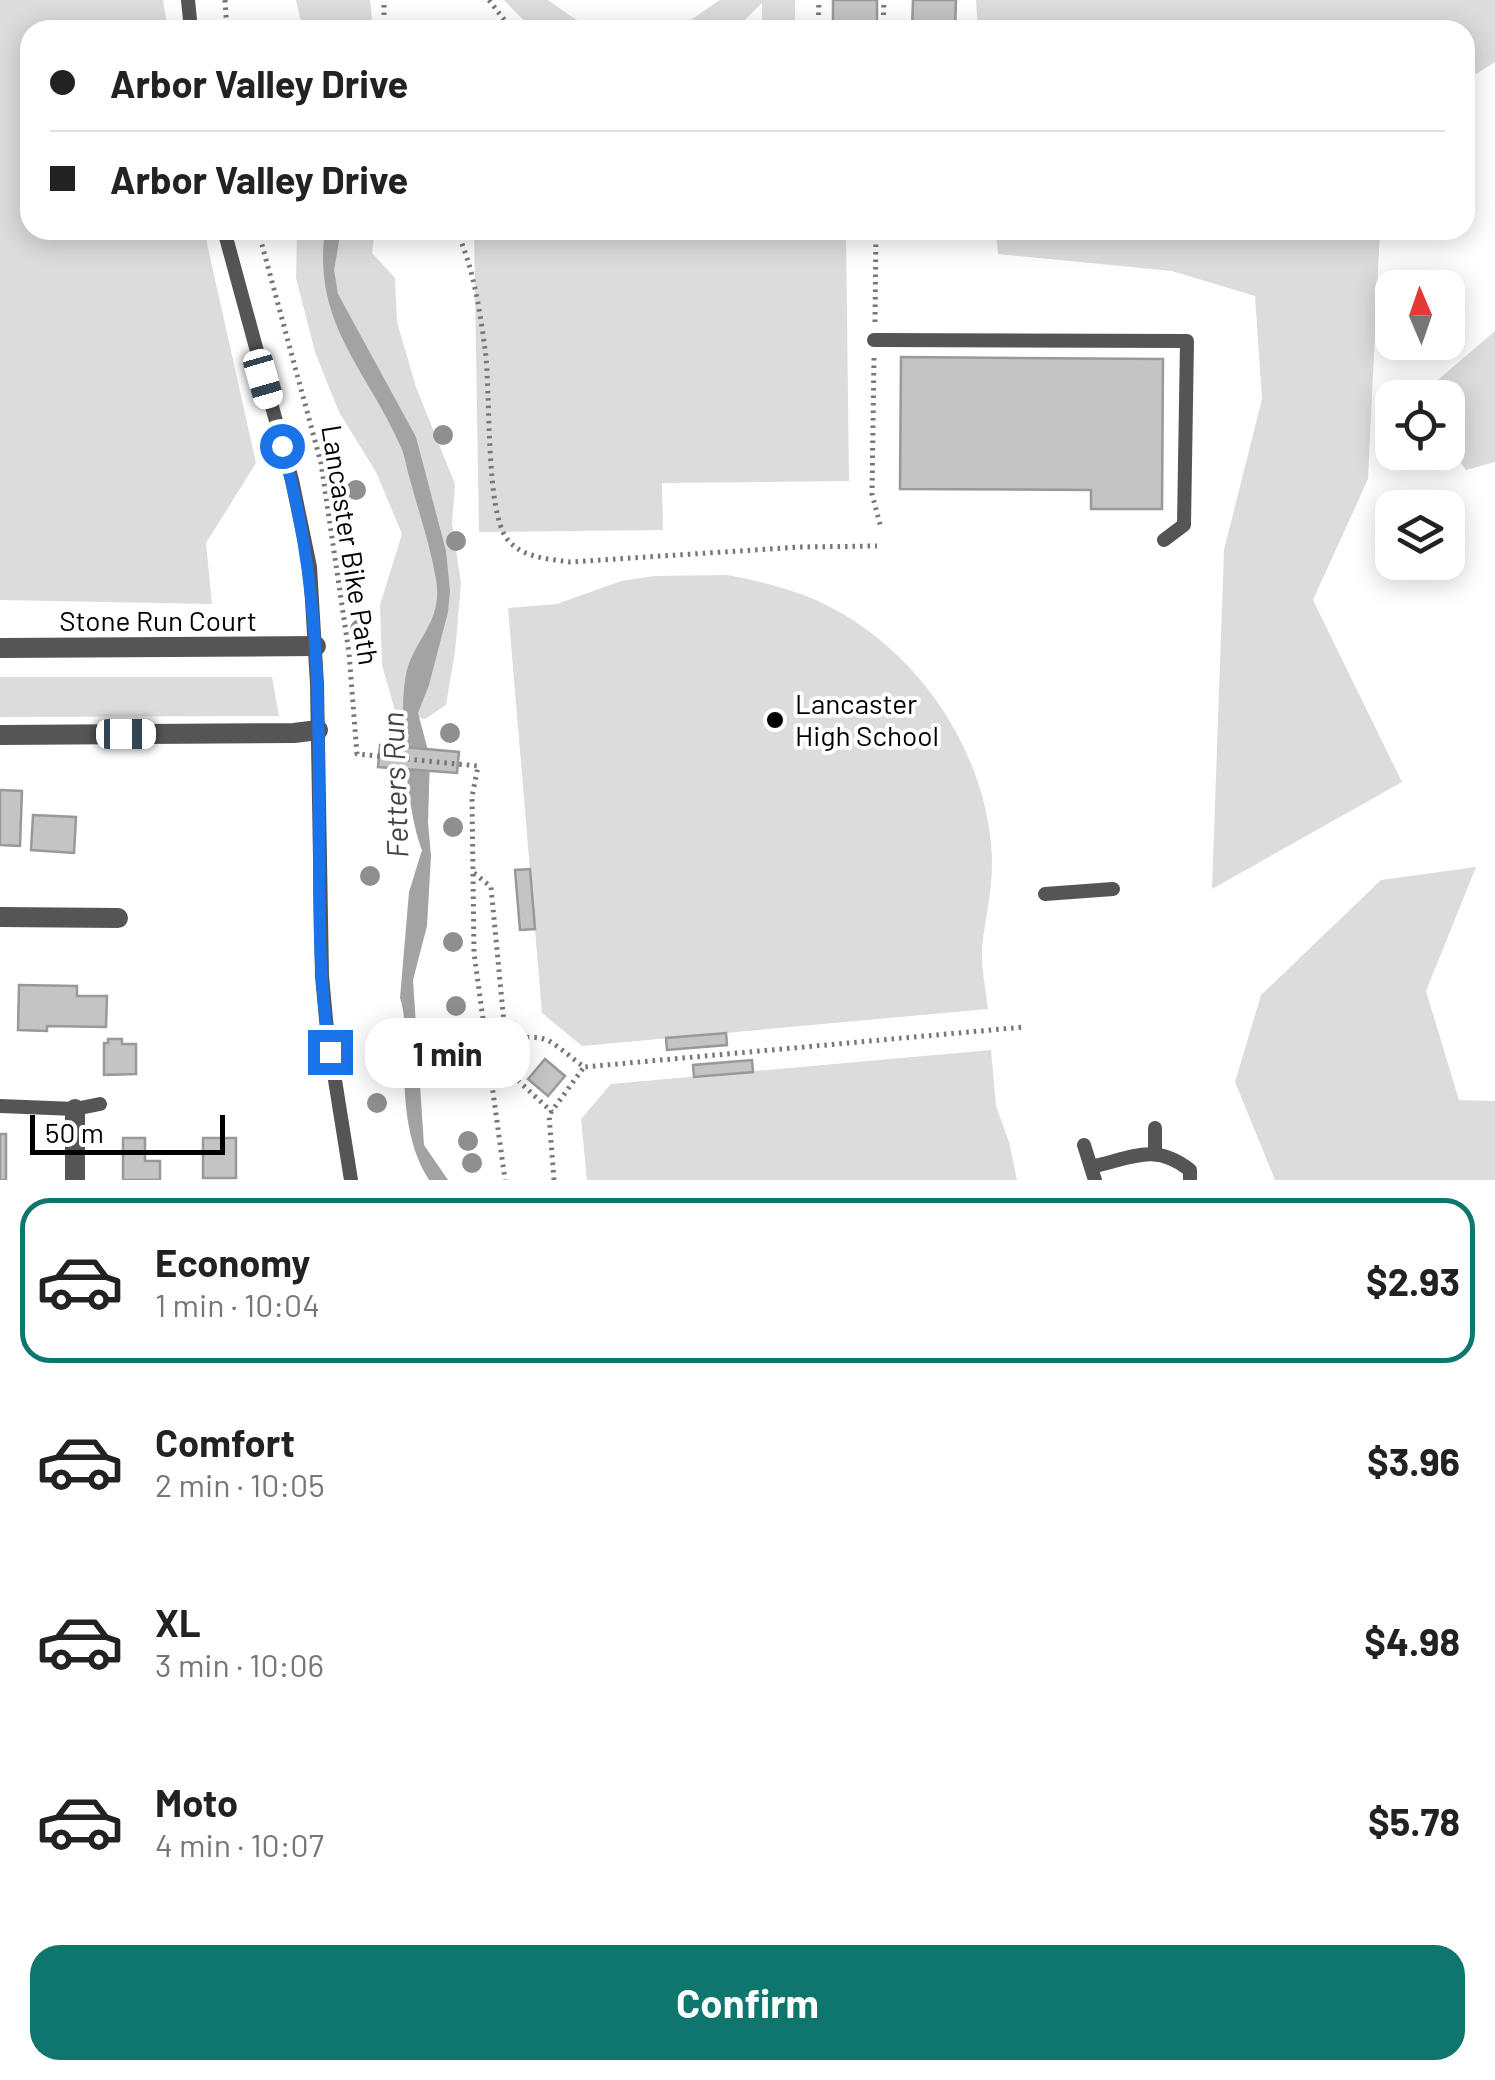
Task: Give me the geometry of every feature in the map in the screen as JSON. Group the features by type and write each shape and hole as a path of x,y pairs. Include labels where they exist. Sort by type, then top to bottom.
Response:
{"street":[{"name":"Stone Run Court","path":"0,648 316,646"},
{"path":"0,735 318,730"},
{"path":"0,917 118,918"},
{"path":"75,1109 75,1180"}],"lane":[{"path":"227,240 292,480 310,567 316,646 322,976 326,1030 351,1180"},
{"path":"874,340 1187,342 1184,525 1164,540"},
{"path":"1045,894 1112,890"},
{"path":"0,1106 75,1109 100,1104"},
{"path":"1154,1128 1155,1152"},
{"path":"1084,1145 1093,1174 1155,1152 1190,1170 1190,1180"}],"path":[{"name":"Lancaster Bike Path","path":"261,240 321,463 349,653 356,754 478,766 472,797 474,953 506,1180"},
{"path":"461,240 485,350 494,497 506,538 533,557 570,562 876,546"},
{"path":"876,240 872,494 880,528"},
{"path":"473,871 490,886 504,1024 518,1039 549,1042 584,1067 1024,1027"},
{"path":"518,1039 511,1074 552,1112"},
{"path":"554,1180 549,1115 584,1067"}],"shaded area":[{"path":"0,0 163,0 166,20 20,20 20,240 206,240 256,463 206,543 212,604 0,600"},
{"path":"296,0 370,0 372,20 301,20"},
{"path":"504,0 548,0 578,20 523,20"},
{"path":"720,0 795,0 795,20 762,20 762,3 745,20 689,20"},
{"path":"976,0 1495,0 1495,62 1475,75 1475,20 977,20"},
{"path":"297,240 374,240 372,253 395,278 397,322 416,387 455,484 452,523 461,583 455,652 446,705 425,719 395,711 382,665 380,605 402,534 376,472 339,412 315,352 296,278"},
{"path":"324,240 339,240 334,270 338,294 416,437 446,551 448,612 418,713 430,758 431,856 427,926 413,980 424,1145 448,1180 429,1180 415,1150 406,1102 400,998 409,892 422,850 405,760 404,687 411,658 433,617 436,579 402,450 334,319 323,263"},
{"path":"474,240 846,240 849,481 662,483 663,530 479,532"},
{"path":"997,240 1380,240 1378,270 1375,270 1368,479 1313,600 1402,782 1212,889 1224,550 1262,399 1255,296 1172,271 998,254"},
{"path":"1495,331 1495,462 1466,470 1465,380 1438,380"},
{"path":"728,575 795,592 850,618 910,668 956,732 973,767 991,843 991,884 982,948 988,1009 582,1046 542,1013 508,608 557,604 621,581 654,576"},
{"path":"0,677 272,677 279,716 0,717"},
{"path":"1476,867 1426,991 1459,1100 1495,1101 1495,1180 1275,1180 1235,1082 1261,995 1381,880"},
{"path":"991,1050 996,1106 1017,1180 587,1180 581,1119 611,1084"}],"building":[{"path":"833,0 877,0 877,20 833,20"},
{"path":"913,0 956,0 955,20 912,20"},
{"path":"901,357 1163,359 1162,509 1091,509 1091,490 900,489"},
{"path":"380,745 459,752 457,773 378,767"},
{"path":"0,790 22,791 20,846 0,845"},
{"path":"33,815 76,817 74,853 31,850"},
{"path":"530,869 535,929 520,930 515,870"},
{"path":"19,985 77,986 77,996 107,996 106,1027 47,1026 47,1031 18,1030"},
{"path":"726,1033 727,1045 667,1050 666,1038"},
{"path":"108,1039 136,1044 136,1074 104,1075 104,1043"},
{"path":"545,1059 565,1076 548,1096 528,1079"},
{"path":"752,1060 753,1072 694,1077 693,1065"},
{"path":"0,1134 6,1134 6,1180 0,1180"},
{"path":"123,1138 145,1138 145,1161 160,1161 160,1180 123,1180"},
{"path":"203,1138 236,1138 236,1178 203,1178"}],"place":[{"name":"Lancaster High School","path":"775,720"}],"route":[{"path":"282,446 310,567 314,607 318,908 330,1052"}],"water label":[{"name":"Fetters Run","path":"396,785"}]}
